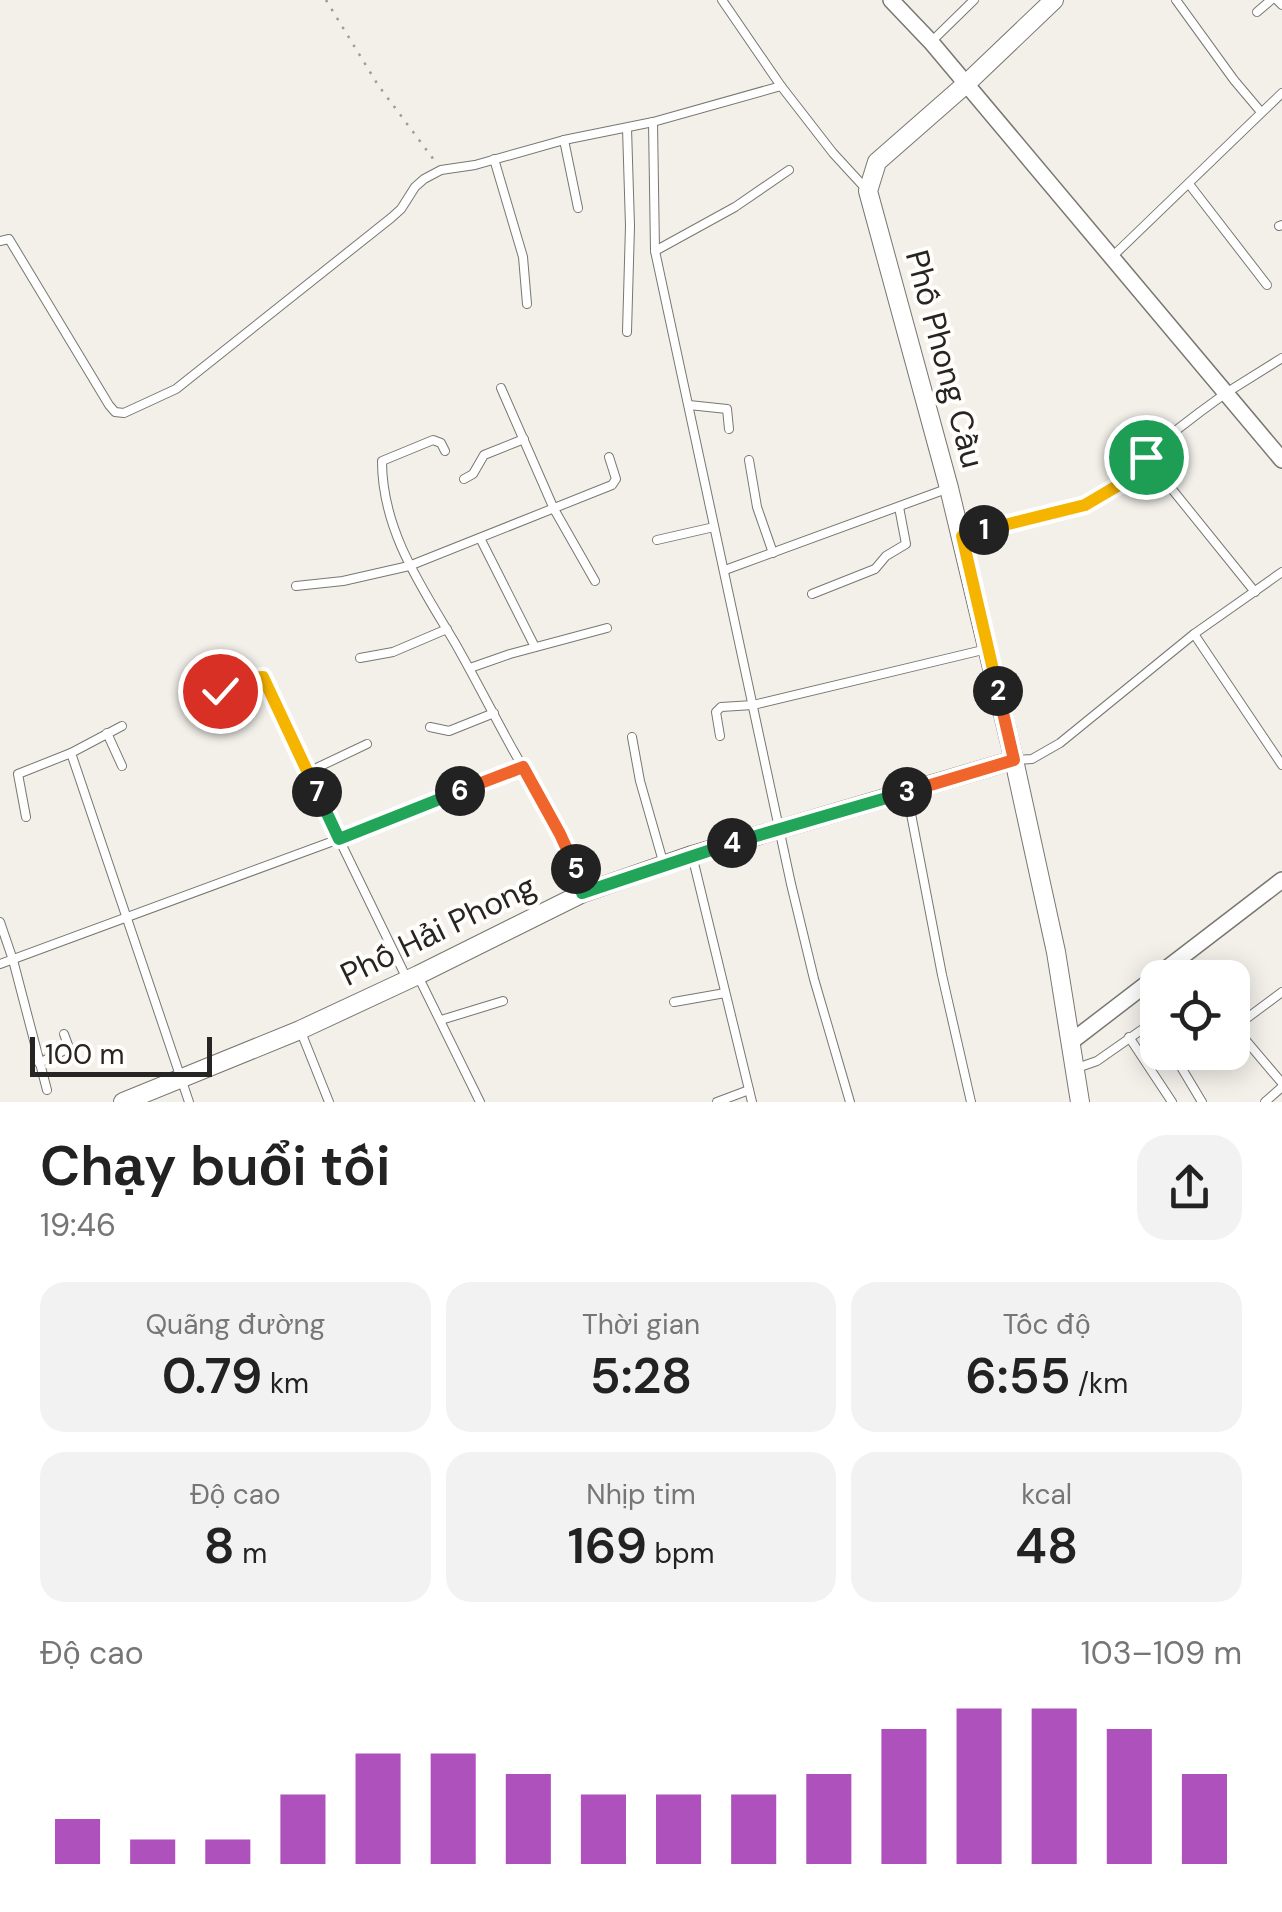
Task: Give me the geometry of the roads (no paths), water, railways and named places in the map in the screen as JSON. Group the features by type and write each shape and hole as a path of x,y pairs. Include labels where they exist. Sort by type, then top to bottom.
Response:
{"street":[{"path":"891,0 932,42 1282,460"},
{"path":"868,190 878,162 1054,0"},
{"name":"Phố Phong Cầu","path":"868,190 962,536 1014,760 1056,952 1072,1041 1076,1101"},
{"name":"Phố Hải Phong","path":"123,1102 300,1030 593,890 692,855 1014,760"},
{"path":"1178,960 1282,880"},
{"path":"1072,1041 1140,989"}],"lane":[{"path":"722,0 833,154 868,190"},
{"path":"932,42 974,0"},
{"path":"1176,0 1262,112"},
{"path":"1257,12 1276,2"},
{"path":"0,241 9,238 109,406 124,413 176,389 391,218 416,187 440,170 649,123 782,86"},
{"path":"1113,256 1280,99"},
{"path":"649,123 654,251 810,964 850,1102"},
{"path":"627,332 630,127"},
{"path":"564,140 578,208"},
{"path":"494,160 523,258 528,304"},
{"path":"654,251 735,207 788,170"},
{"path":"1188,184 1266,285"},
{"path":"962,536 1085,505 1124,482 1170,434 1282,358"},
{"path":"500,388 554,509 595,582"},
{"path":"689,405 726,409 730,429"},
{"path":"464,479 474,474 484,455 524,439"},
{"path":"445,451 441,443 433,440 382,461 394,529 409,566 470,668 576,869 593,890"},
{"path":"296,586 344,582 409,566 554,509 616,482 609,457"},
{"path":"1146,457 1255,592"},
{"path":"748,460 757,507 773,553"},
{"path":"724,570 949,488"},
{"path":"812,594 875,569 886,556 906,544 899,507"},
{"path":"657,540 714,526"},
{"path":"480,538 535,648"},
{"path":"1014,760 1032,759 1060,743 1194,634 1282,572"},
{"path":"470,668 607,628"},
{"path":"360,658 392,652 446,629"},
{"path":"1194,634 1282,765"},
{"path":"720,736 716,712 722,707 753,705 987,649"},
{"path":"220,719 218,697 225,686 263,677 339,839 412,977 441,1020 480,1102"},
{"path":"430,727 449,731 494,713"},
{"path":"26,818 18,774 122,726"},
{"path":"107,733 122,766"},
{"path":"632,737 664,865"},
{"path":"1271,750 1282,741"},
{"path":"308,772 367,744"},
{"path":"70,752 189,1102"},
{"path":"0,964 523,767"},
{"path":"907,792 971,1102"},
{"path":"692,855 752,1102"},
{"path":"0,922 48,1090"},
{"path":"674,1002 726,992"},
{"path":"1250,1015 1282,992"},
{"path":"441,1020 503,1002"},
{"path":"300,1030 329,1102"},
{"path":"1075,1069 1097,1061 1140,1030"},
{"path":"39,1063 66,1049 64,1034"},
{"path":"1130,1037 1172,1102"},
{"path":"1250,1046 1282,1085 1265,1102"},
{"path":"1183,1070 1202,1102"},
{"path":"717,1102 749,1090"}]}
